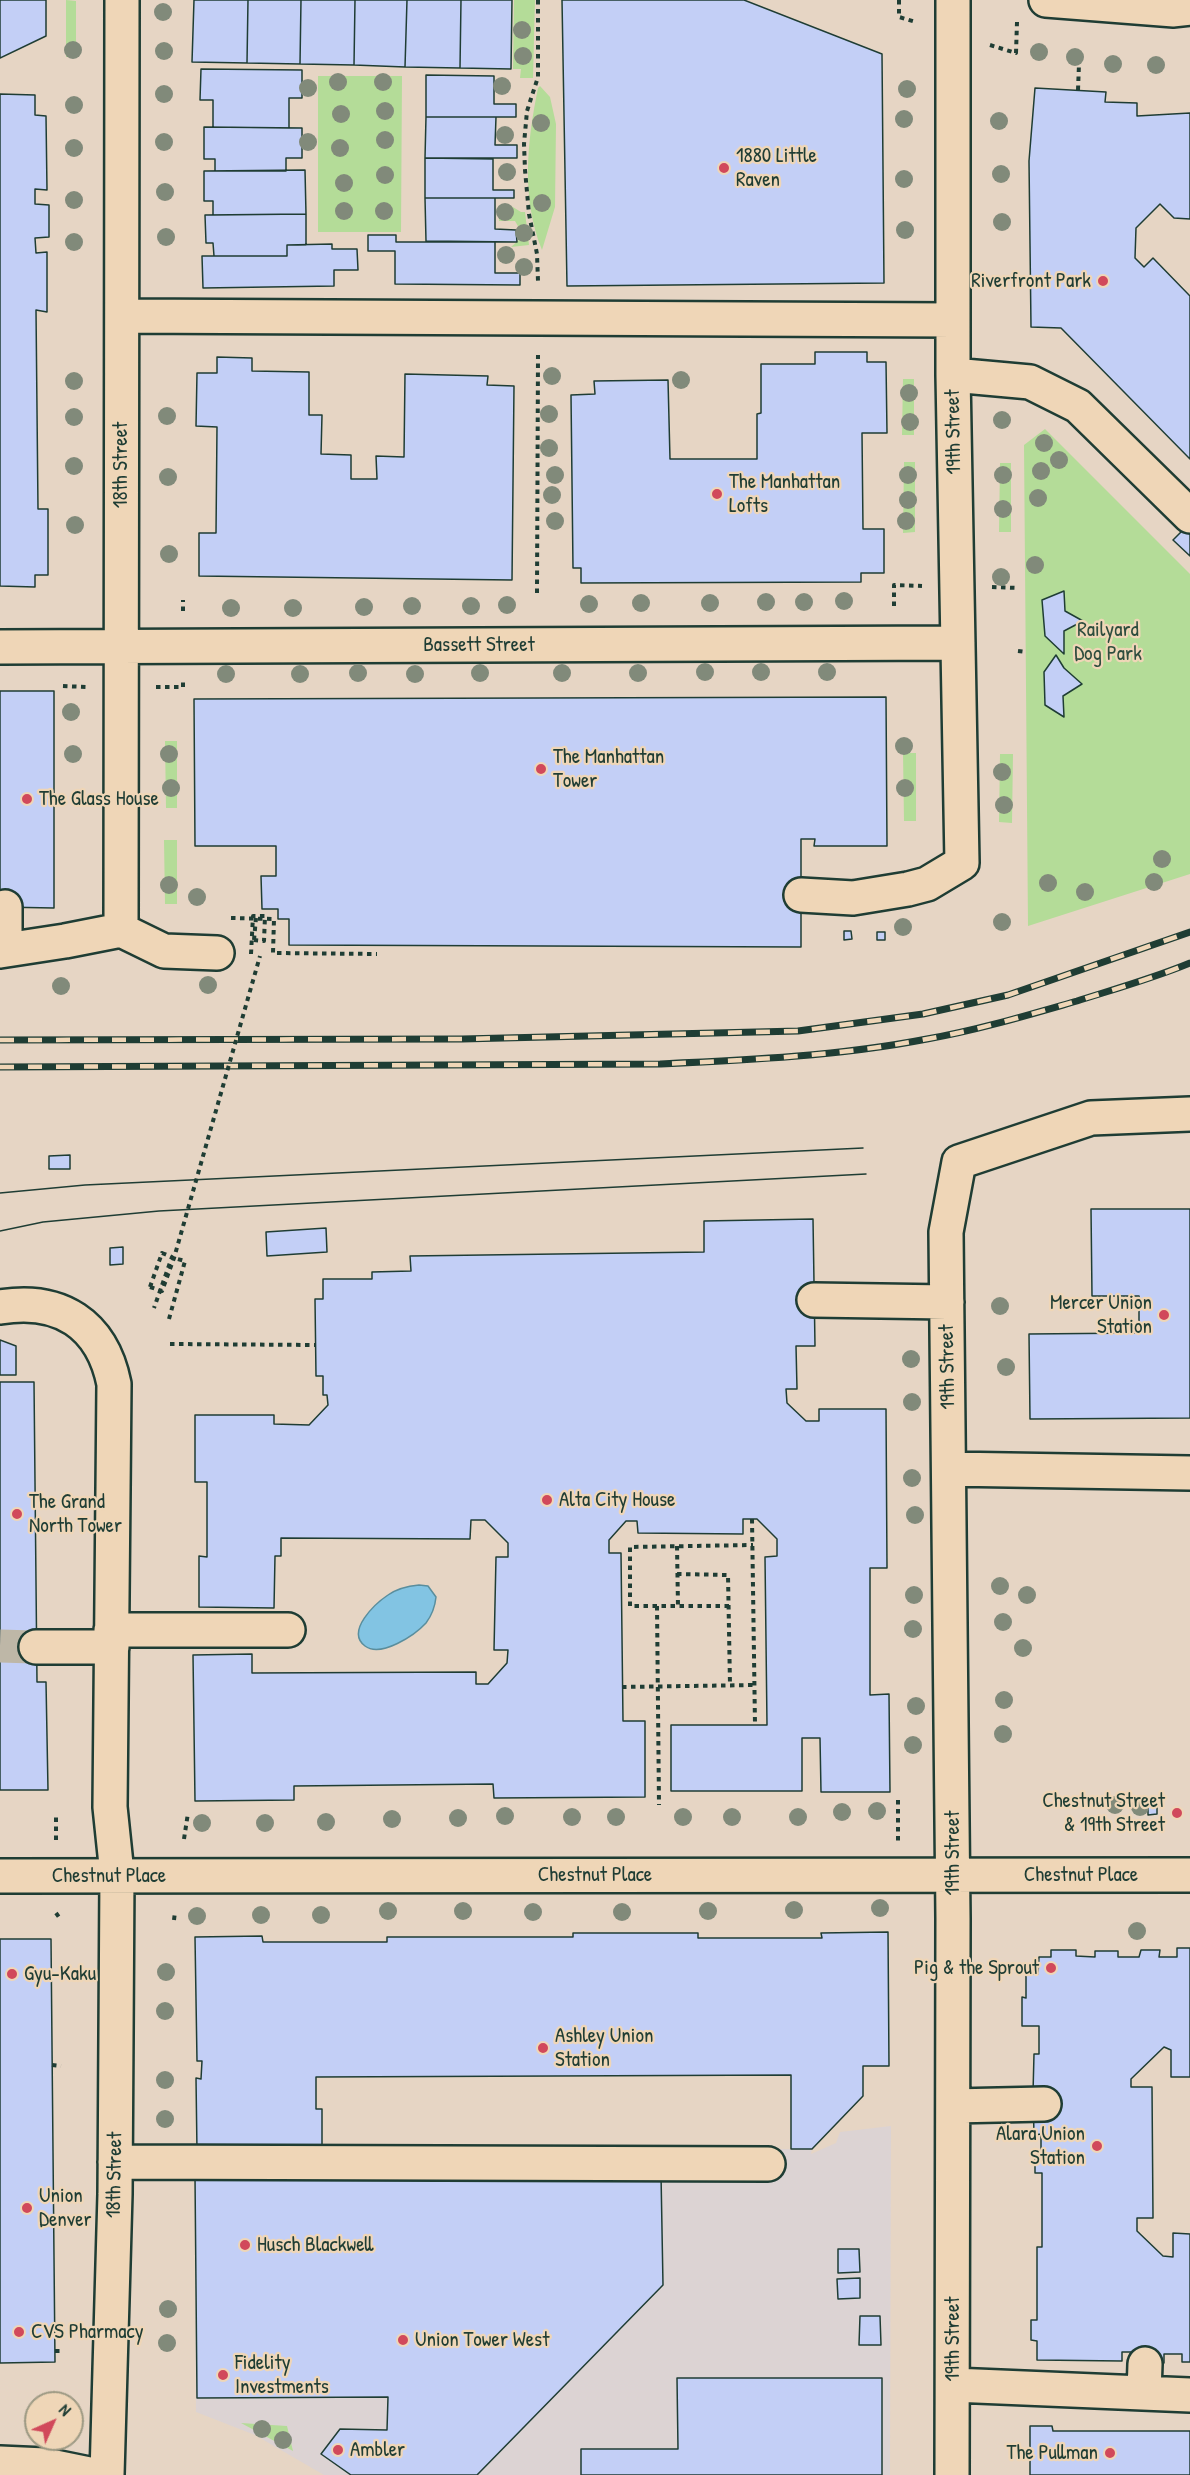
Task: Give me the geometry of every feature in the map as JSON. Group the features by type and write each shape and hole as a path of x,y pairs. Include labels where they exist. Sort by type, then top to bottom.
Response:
{"street":[{"name":"18th Street","path":"121,930 122,0"},
{"name":"19th Street","path":"801,895 853,898 908,889 927,884 962,863 953,375 953,0"},
{"path":"1031,5 1174,10 1190,8"},
{"path":"122,316 953,320"},
{"path":"953,375 1030,382 1078,406 1190,516"},
{"name":"Bassett Street","path":"0,647 958,643"},
{"path":"3,931 65,941 121,930 164,951 217,953"},
{"name":"19th Street","path":"952,2475 953,1875 946,1232 959,1162 1091,1118 1190,1114"},
{"path":"814,1300 947,1302"},
{"name":"18th Street","path":"0,1307 31,1304 58,1310 71,1316 96,1339 111,1369 114,1384 110,1807 117,1874 112,2370 107,2475"},
{"path":"949,1469 1190,1473"},
{"path":"36,1647 112,1638 288,1630"},
{"name":"Chestnut Place","path":"0,1876 117,1874 1190,1875"},
{"path":"953,2106 1044,2104"},
{"path":"115,2162 637,2169 768,2164"},
{"path":"952,2385 1145,2378 1190,2395"},
{"path":"0,2463 45,2465 94,2475"}],"path":[{"path":"537,593 537,254 529,214 524,161 527,111 538,77 538,0"},
{"path":"899,0 899,17"},
{"path":"1016,53 1031,5"},
{"path":"1078,90 1079,64"},
{"path":"1018,651 1026,652"},
{"path":"251,954 253,916 265,916 264,940 254,940 256,918 274,919 273,952 376,954"},
{"path":"154,1308 172,1257 162,1253 150,1287 162,1291 174,1258 260,956"},
{"path":"169,1319 184,1261 174,1258"},
{"path":"170,1344 315,1345"},
{"path":"752,1519 755,1725"},
{"path":"729,1606 630,1606 630,1547 753,1545"},
{"path":"676,1546 678,1606"},
{"path":"677,1575 728,1575 730,1685"},
{"path":"657,1606 659,1805"},
{"path":"622,1687 755,1684"},
{"path":"52,2065 62,2066"},
{"path":"55,2351 63,2351"}],"shaded area":[{"path":"891,2126 890,2475 324,2475 255,2435 196,2412 195,2176 197,2152 812,2149 811,2154 836,2143 840,2132"}],"green space":[{"path":"66,0 76,1 76,57 66,57"},
{"path":"514,0 535,0 533,78 520,78 521,69 513,69"},
{"path":"318,76 402,76 401,232 318,232"},
{"path":"540,86 550,97 556,124 555,207 542,250 531,210 528,170 531,129"},
{"path":"508,204 525,212 529,245 511,247 519,240 519,228 515,221 499,221 499,207"},
{"path":"903,379 914,379 914,435 902,435"},
{"name":"Railyard Dog Park","path":"1045,429 1190,574 1190,874 1028,926 1024,445"},
{"path":"904,462 915,462 915,532 903,533"},
{"path":"1000,463 1011,463 1011,532 999,532"},
{"path":"165,741 177,741 177,808 166,808"},
{"path":"903,753 916,753 916,821 904,821"},
{"path":"1000,754 1013,754 1012,823 999,822"},
{"path":"164,840 177,840 177,904 165,904"},
{"path":"241,2423 287,2426 293,2451"}],"water":[{"path":"419,1585 428,1586 436,1597 433,1611 426,1623 397,1644 380,1649 365,1646 358,1633 360,1625 370,1611 392,1593"}],"building":[{"path":"0,0 46,0 46,36 0,58"},
{"path":"194,0 248,0 247,63 192,62"},
{"path":"248,0 301,0 300,64 247,63"},
{"path":"301,0 355,0 354,65 300,64"},
{"path":"355,0 407,0 405,67 354,65"},
{"path":"407,0 461,0 460,68 405,67"},
{"path":"461,0 512,0 511,69 460,68"},
{"name":"1880 Little Raven","path":"562,0 744,0 882,54 884,283 567,286"},
{"path":"201,69 302,70 302,98 289,98 289,128 213,127 213,100 200,100"},
{"path":"426,75 494,76 494,104 516,104 516,117 426,117"},
{"name":"Riverfront Park","path":"1035,88 1106,92 1105,102 1137,103 1137,116 1190,113 1190,219 1174,218 1160,204 1136,228 1135,258 1144,267 1153,258 1190,296 1190,459 1061,328 1031,327 1029,161"},
{"path":"0,94 35,95 35,115 46,116 47,190 35,189 35,204 49,205 49,237 35,238 36,253 47,252 47,312 36,310 38,509 48,509 48,575 35,575 35,587 0,586"},
{"path":"426,117 496,117 495,145 517,145 517,158 425,158"},
{"path":"204,127 302,128 302,158 286,158 286,171 215,171 215,159 204,159"},
{"path":"425,158 493,159 493,190 514,190 514,198 425,198"},
{"path":"305,170 306,214 213,215 213,201 204,201 204,171"},
{"path":"425,198 495,198 495,229 516,230 517,242 426,241"},
{"path":"306,214 306,245 287,245 287,256 214,256 213,243 206,243 205,215"},
{"path":"368,235 396,235 396,242 495,242 495,273 520,273 520,285 395,284 395,251 368,251"},
{"path":"332,244 332,249 357,249 358,270 334,270 334,286 203,288 202,256 287,256 287,245"},
{"name":"The Manhattan Lofts","path":"815,352 867,352 867,362 886,362 887,433 862,433 863,529 884,529 884,573 861,573 861,582 581,583 581,568 573,568 571,395 595,394 594,381 668,380 670,459 757,459 757,414 761,413 761,364 815,364"},
{"path":"217,357 252,358 252,371 309,372 309,415 322,415 321,454 351,455 351,479 377,479 376,456 404,457 405,374 488,376 487,385 514,386 512,580 199,576 199,533 216,533 217,427 196,426 197,373 217,373"},
{"path":"1190,523 1190,556 1173,540"},
{"path":"1064,591 1065,611 1083,621 1064,631 1064,654 1045,636 1042,600"},
{"path":"1056,655 1064,668 1082,684 1063,696 1064,717 1045,705 1044,672"},
{"name":"The Glass House","path":"0,691 54,691 54,908 0,907"},
{"name":"The Manhattan Tower","path":"886,697 887,846 814,846 815,839 801,839 801,947 289,945 289,919 278,919 278,909 262,909 261,876 276,876 276,846 195,846 194,699"},
{"path":"844,931 851,931 852,939 844,940"},
{"path":"877,932 885,932 885,940 877,940"},
{"path":"70,1155 70,1169 49,1169 49,1156"},
{"name":"Mercer Union Station","path":"1091,1209 1190,1209 1190,1418 1030,1419 1029,1334 1139,1333 1139,1296 1092,1296"},
{"name":"Alta City House","path":"813,1219 815,1346 796,1346 797,1389 786,1389 787,1403 806,1421 819,1421 819,1409 886,1409 887,1568 870,1568 870,1695 889,1694 890,1792 821,1792 820,1738 802,1738 802,1791 671,1791 671,1725 767,1725 765,1557 777,1556 777,1539 757,1519 743,1519 743,1534 638,1533 637,1521 626,1521 609,1540 609,1553 621,1553 623,1721 645,1721 645,1797 494,1798 493,1784 294,1786 294,1800 195,1801 193,1655 252,1654 252,1673 476,1672 476,1684 488,1684 507,1663 508,1650 494,1650 496,1557 508,1557 508,1543 485,1520 471,1520 470,1539 281,1538 281,1556 275,1556 274,1608 199,1607 199,1556 207,1557 207,1482 195,1482 195,1415 274,1415 274,1424 309,1425 328,1405 327,1395 323,1395 323,1376 316,1376 315,1299 323,1299 323,1279 372,1279 372,1272 411,1271 410,1256 704,1252 704,1221"},
{"path":"326,1228 327,1252 267,1256 266,1232"},
{"path":"123,1247 123,1264 110,1265 110,1248"},
{"path":"0,1340 16,1346 16,1375 0,1375"},
{"name":"The Grand North Tower","path":"0,1382 34,1382 37,1682 46,1682 48,1790 0,1790"},
{"path":"1157,1805 1157,1814 1148,1815 1148,1806"},
{"name":"Ashley Union Station","path":"888,1932 889,2066 863,2066 863,2096 812,2149 791,2149 791,2075 316,2077 316,2109 322,2109 322,2152 197,2152 196,2078 201,2079 202,2061 197,2061 195,1937 262,1936 263,1942 387,1942 387,1937 573,1937 573,1933 698,1933 698,1938 822,1938 821,1933"},
{"name":"Union Denver","path":"0,1939 51,1939 55,2362 0,2363"},
{"name":"Alara Union Station","path":"1177,1948 1190,1948 1190,2077 1171,2077 1171,2050 1164,2047 1131,2079 1131,2087 1152,2087 1153,2218 1137,2218 1137,2231 1163,2256 1173,2257 1173,2233 1190,2234 1190,2362 1182,2362 1182,2354 1164,2354 1164,2363 1138,2364 1137,2352 1122,2352 1122,2361 1037,2360 1037,2341 1031,2340 1031,2320 1037,2320 1037,2247 1042,2247 1042,2173 1035,2173 1035,2158 1041,2158 1041,2134 1034,2135 1033,2093 1034,2054 1039,2054 1039,2026 1022,2026 1022,1997 1026,1998 1026,1974 1038,1974 1039,1957 1051,1957 1051,1950 1076,1950 1076,1956 1095,1957 1095,1951 1118,1951 1118,1957 1139,1957 1141,1950 1160,1950 1159,1957 1177,1957"},
{"name":"Union Tower West","path":"661,2174 663,2285 477,2475 351,2475 321,2454 340,2429 387,2430 388,2397 197,2398 195,2176"},
{"path":"838,2249 859,2249 860,2272 838,2273"},
{"path":"860,2278 860,2298 838,2299 837,2279"},
{"path":"860,2316 880,2316 881,2345 859,2345"},
{"path":"677,2378 882,2378 882,2475 581,2475 581,2449 678,2449"},
{"name":"The Pullman","path":"1030,2426 1052,2426 1053,2431 1190,2431 1190,2475 1030,2475"}],"tunnel":[{"path":"0,1646 36,1647"}],"tram line":[{"path":"0,1193 85,1185 863,1148"},
{"path":"0,1231 43,1222 159,1211 866,1174"}],"railway":[{"path":"0,1040 462,1039 798,1031 923,1014 1008,995 1190,932"},
{"path":"0,1067 660,1064 794,1056 861,1050 965,1031 1077,1001 1190,963"}],"place":[{"name":"1880 Little Raven","path":"724,168"},
{"name":"Riverfront Park","path":"1103,281"},
{"name":"The Manhattan Lofts","path":"717,494"},
{"name":"The Manhattan Tower","path":"541,769"},
{"name":"The Glass House","path":"27,799"},
{"name":"Mercer Union Station","path":"1164,1315"},
{"name":"Alta City House","path":"547,1500"},
{"name":"The Grand North Tower","path":"17,1514"},
{"name":"Chestnut Street & 19th Street","path":"1177,1813"},
{"name":"Pig & the Sprout","path":"1051,1968"},
{"name":"Gyu-Kaku","path":"12,1974"},
{"name":"Ashley Union Station","path":"543,2048"},
{"name":"Alara Union Station","path":"1097,2146"},
{"name":"Union Denver","path":"27,2208"},
{"name":"Husch Blackwell","path":"245,2245"},
{"name":"CVS Pharmacy","path":"19,2332"},
{"name":"Union Tower West","path":"403,2340"},
{"name":"Fidelity Investments","path":"223,2375"},
{"name":"Ambler","path":"338,2450"},
{"name":"The Pullman","path":"1110,2453"}]}
